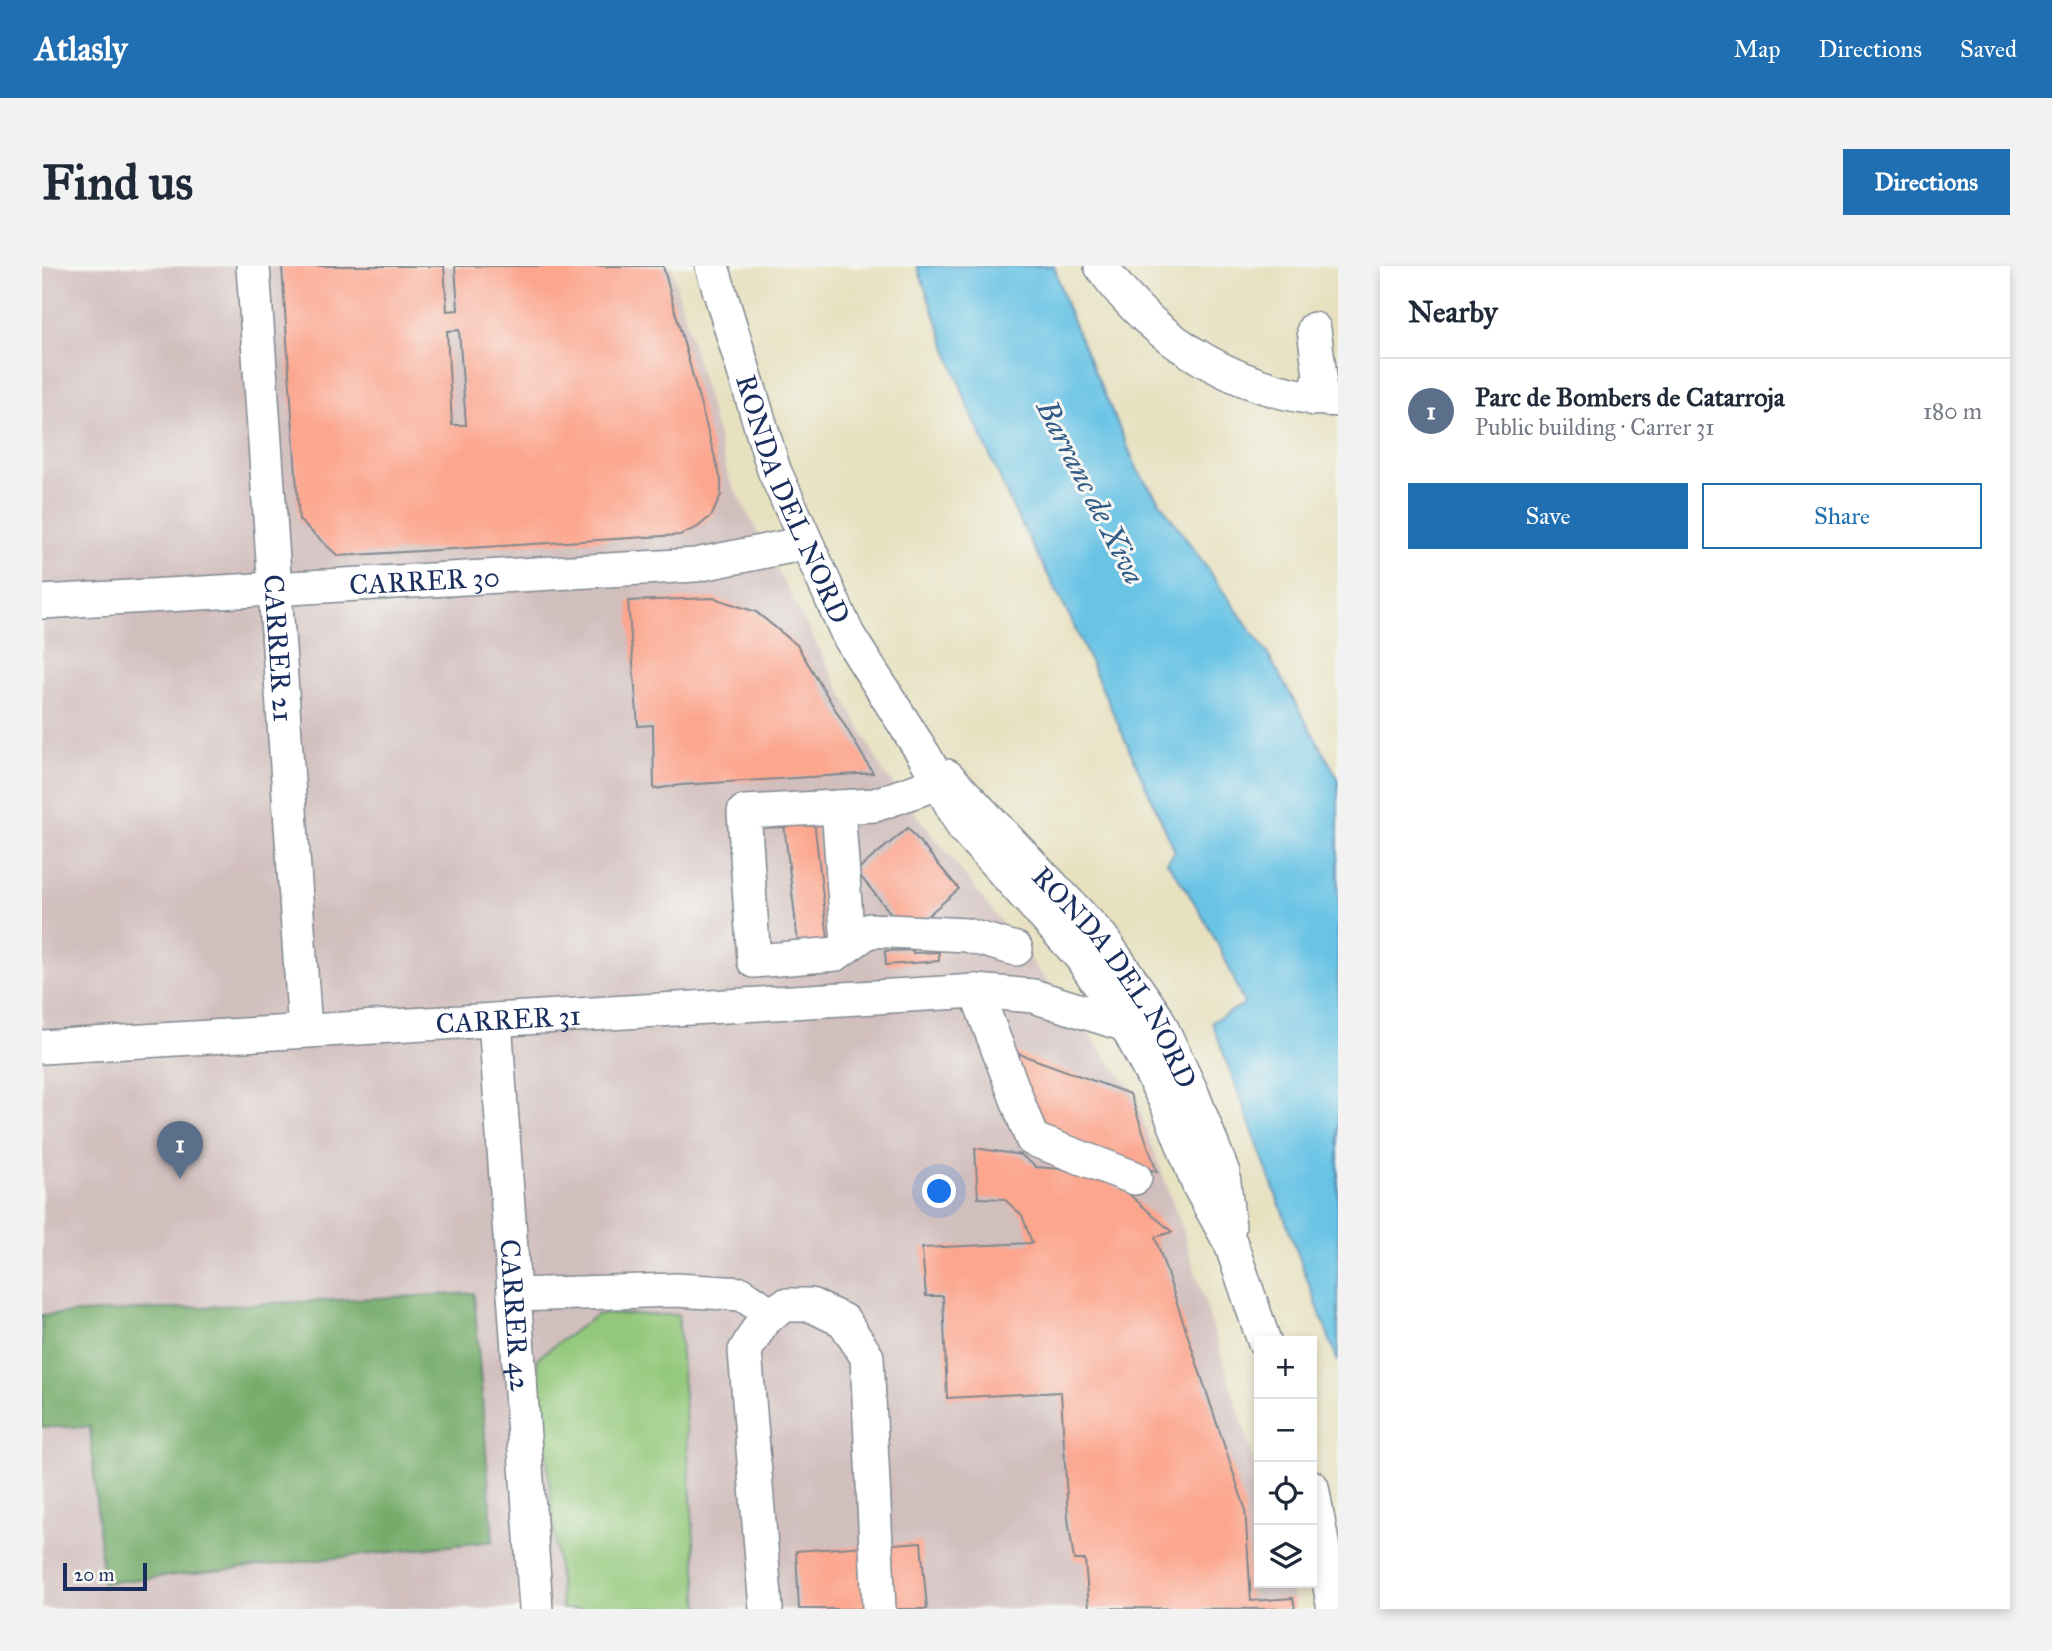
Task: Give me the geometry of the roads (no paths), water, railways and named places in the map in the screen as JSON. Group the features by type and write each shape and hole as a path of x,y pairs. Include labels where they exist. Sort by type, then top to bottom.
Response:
{"street":[{"name":"CARRER 21","path":"254,266 305,1031"},
{"name":"RONDA DEL NORD","path":"712,266 774,470 848,635 931,769 964,828 1081,957 1126,1025 1167,1104 1199,1186 1231,1244 1262,1336"},
{"path":"1101,266 1143,314 1185,348 1228,374 1278,393 1326,400 1314,329"},
{"name":"CARRER 30","path":"42,602 696,565 806,543"},
{"name":"RONDA DEL NORD","path":"931,769 985,812 1102,938 1157,1018 1192,1093 1223,1173 1231,1244"},
{"path":"931,769 875,805 744,812 754,961 836,954 870,930 966,935 1016,949"},
{"path":"838,807 848,945"},
{"path":"1035,905 1016,949 976,991 1032,1139 1135,1178"},
{"name":"CARRER 31","path":"42,1047 976,991 1033,996 1126,1025"},
{"name":"CARRER 42","path":"495,1020 536,1609"},
{"path":"514,1295 676,1290 742,1294 771,1314"},
{"path":"766,1609 745,1351 764,1319 785,1305 811,1305 844,1321 867,1357 879,1609"},
{"path":"1317,1515 1334,1609"}],"water":[{"name":"Barranc de Xiva","path":"917,266 1054,266 1067,308 1138,471 1267,653 1338,778 1338,1362 1212,1022 1244,1004 1210,930 1167,862 1175,851 1071,619 1013,508 966,401"}],"place":[{"name":"Parc de Bombers de Catarroja","path":"180,1179"}]}
